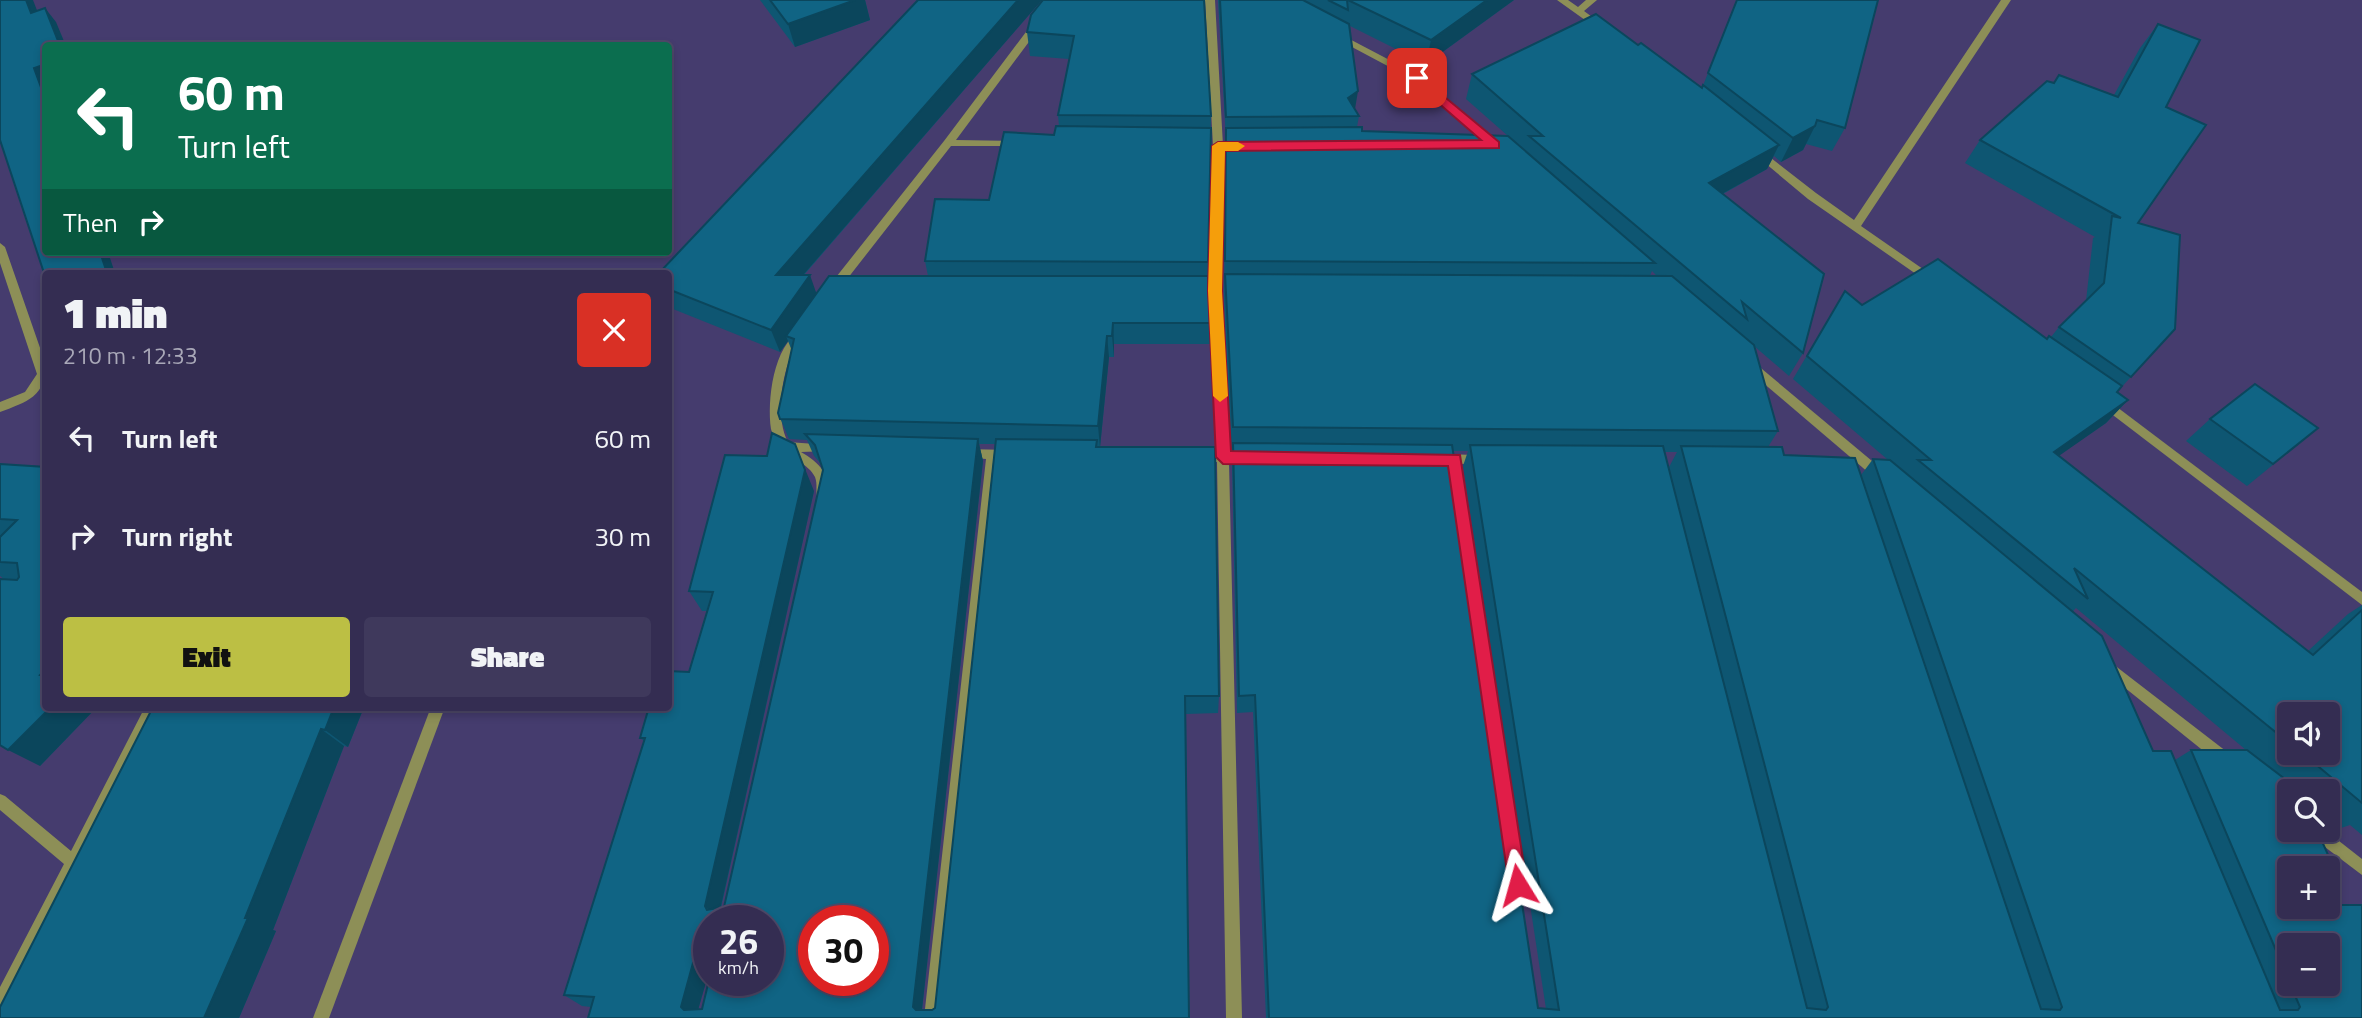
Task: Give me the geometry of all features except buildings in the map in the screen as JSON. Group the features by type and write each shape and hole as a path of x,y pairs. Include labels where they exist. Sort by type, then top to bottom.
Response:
{"street":[{"path":"834,293 1055,0"},
{"path":"1210,0 1212,146 1222,291 1234,1018"},
{"path":"1562,0 1608,33"},
{"path":"1579,10 1592,0"},
{"path":"1856,227 2006,0"},
{"path":"1325,29 1417,78 1504,154"},
{"path":"948,143 1029,144"},
{"path":"1747,144 1934,283"},
{"path":"1481,145 1494,145"},
{"path":"1212,146 1232,146"},
{"path":"0,247 42,368"},
{"path":"1201,291 1222,291"},
{"path":"808,324 785,358 775,410 776,430 783,447 810,461 820,477 823,491 820,505"},
{"path":"1738,355 1885,480"},
{"path":"0,407 29,395 42,377"},
{"path":"2092,394 2362,600"},
{"path":"783,447 839,449"},
{"path":"950,453 1019,455"},
{"path":"1842,461 1854,453"},
{"path":"932,1018 992,455"},
{"path":"1182,457 1264,458"},
{"path":"1427,459 1495,460"},
{"path":"1454,460 1469,555"},
{"path":"2096,656 2235,767"},
{"path":"2117,674 2128,699"},
{"path":"0,1003 150,711"},
{"path":"321,1018 436,711"},
{"path":"0,801 73,862"},
{"path":"2329,842 2362,868"}],"slow traffic":[{"path":"1220,396 1215,291 1218,146 1238,146"}],"route":[{"path":"1417,78 1494,145 1218,146 1215,291 1223,457 1454,460 1518,885"}]}
